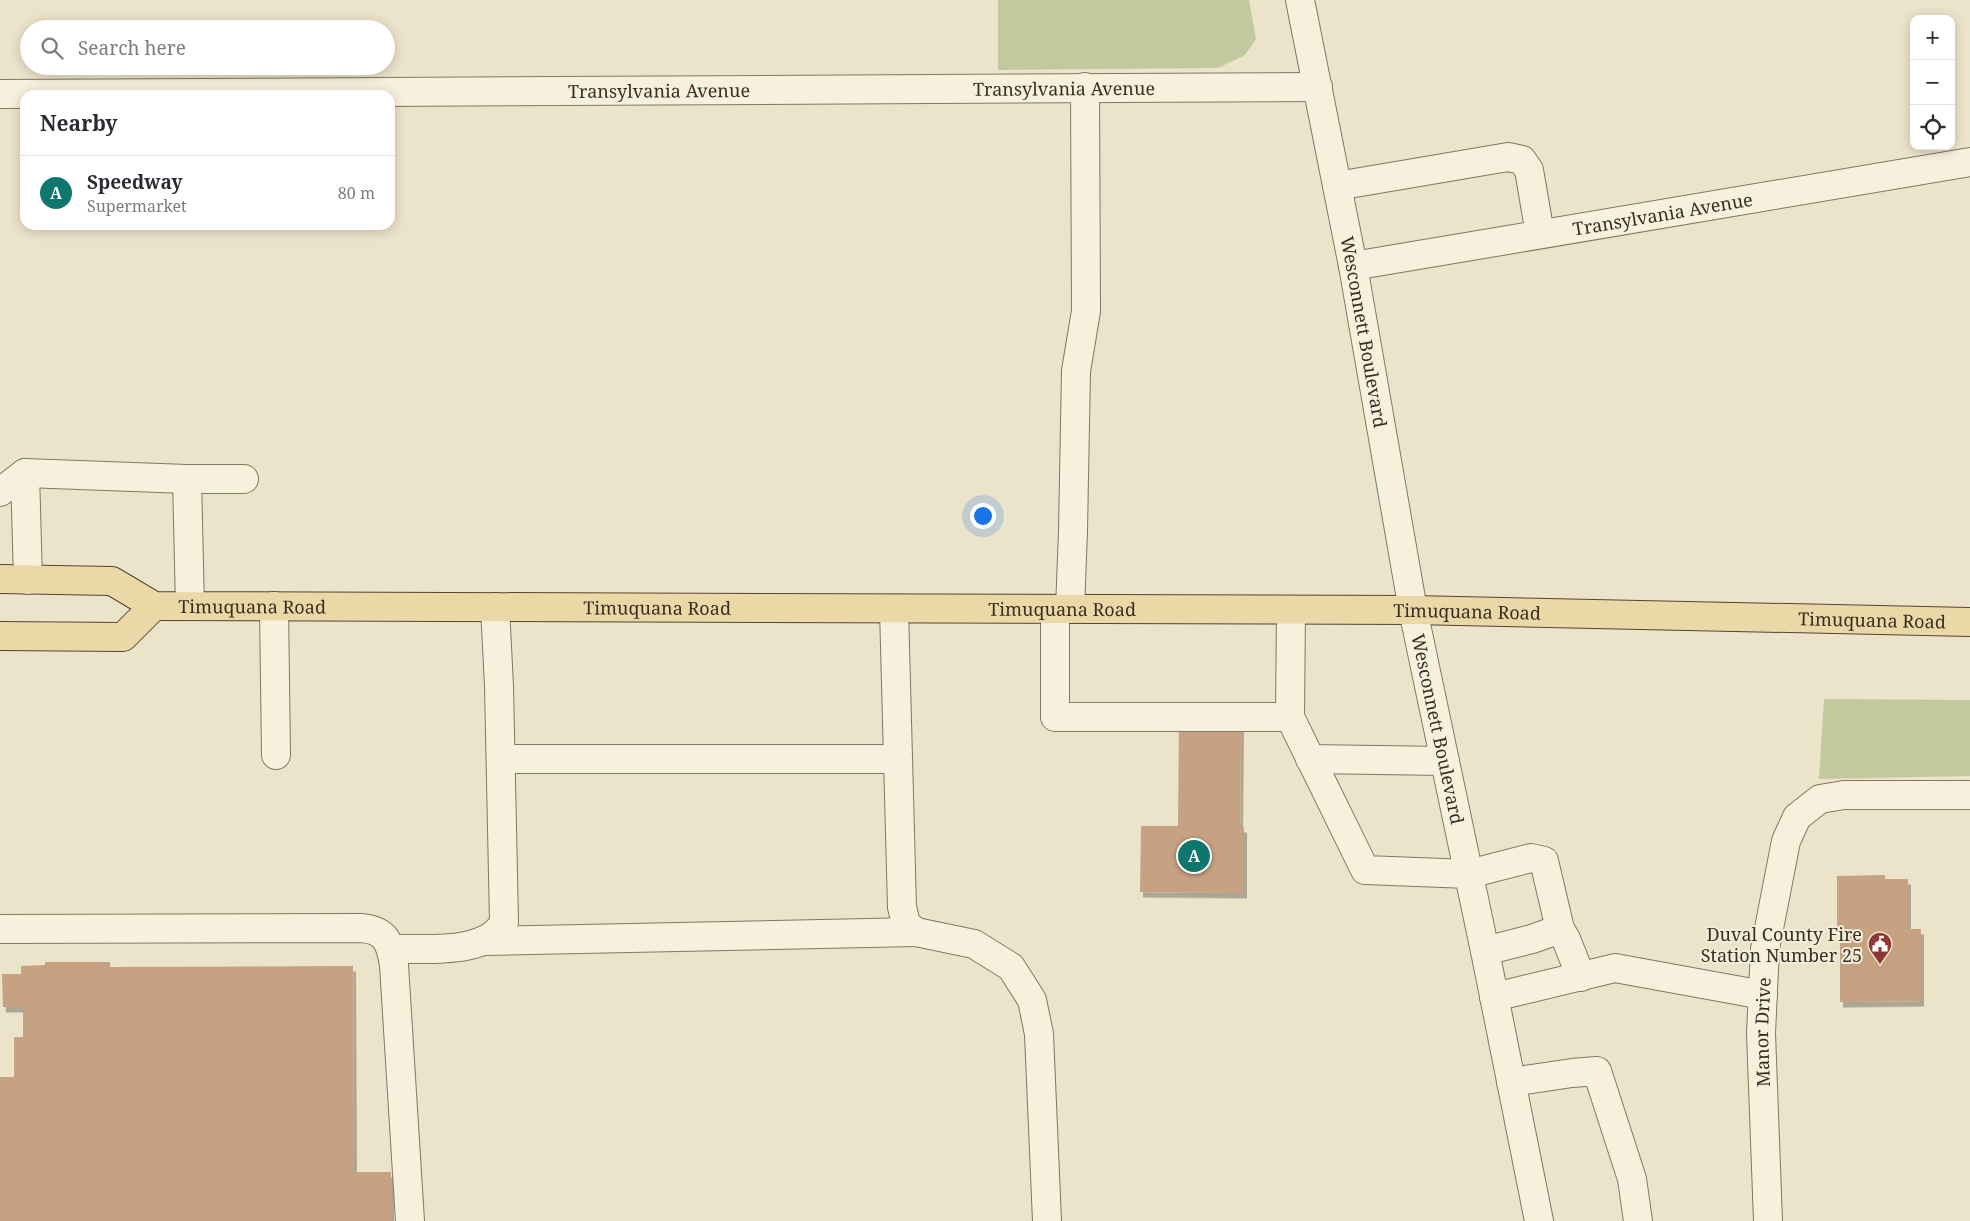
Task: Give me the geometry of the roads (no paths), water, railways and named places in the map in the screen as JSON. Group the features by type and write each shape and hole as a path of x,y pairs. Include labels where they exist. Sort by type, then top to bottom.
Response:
{"main road":[{"name":"Timuquana Road","path":"0,579 112,581 154,606 1413,610 1970,622"},
{"name":"Timuquana Road","path":"0,636 123,637 154,606"}],"street":[{"name":"Wesconnett Boulevard","path":"1300,0 1354,266 1413,610 1485,951 1539,1221"},
{"path":"1085,87 1086,311 1076,371 1073,532 1062,609 1055,717 1290,717"},
{"name":"Transylvania Avenue","path":"395,91 1318,87"},
{"name":"Transylvania Avenue","path":"0,94 20,94"},
{"path":"1337,186 1508,157 1522,160 1529,170 1540,234"},
{"name":"Transylvania Avenue","path":"1354,266 1970,162"},
{"path":"26,473 28,580"},
{"path":"0,492 26,473 187,480 244,480"},
{"path":"187,480 190,606"},
{"path":"274,606 276,755"},
{"path":"391,949 466,946 482,941 499,931 504,922 499,686 494,607"},
{"path":"894,609 902,907 906,924 916,932"},
{"path":"1291,610 1290,717 1365,870 1469,874 1531,858 1544,861 1560,928 1581,977"},
{"path":"501,758 898,758"},
{"path":"1310,758 1445,761"},
{"name":"Manor Drive","path":"1768,1221 1761,1033 1765,949 1786,841 1797,817 1820,799 1844,795 1970,795"},
{"path":"0,928 361,928 373,929 383,935 391,949 394,965 410,1221"},
{"path":"1485,951 1532,939 1560,928"},
{"path":"482,941 916,932 974,944 1011,967 1032,1000 1039,1034 1047,1221"},
{"path":"1494,997 1615,968 1763,995"},
{"path":"1511,1082 1597,1071 1632,1179 1638,1221"}],"place":[{"name":"Speedway","path":"1194,856"},
{"name":"Duval County Fire Station Number 25","path":"1880,965"}]}
